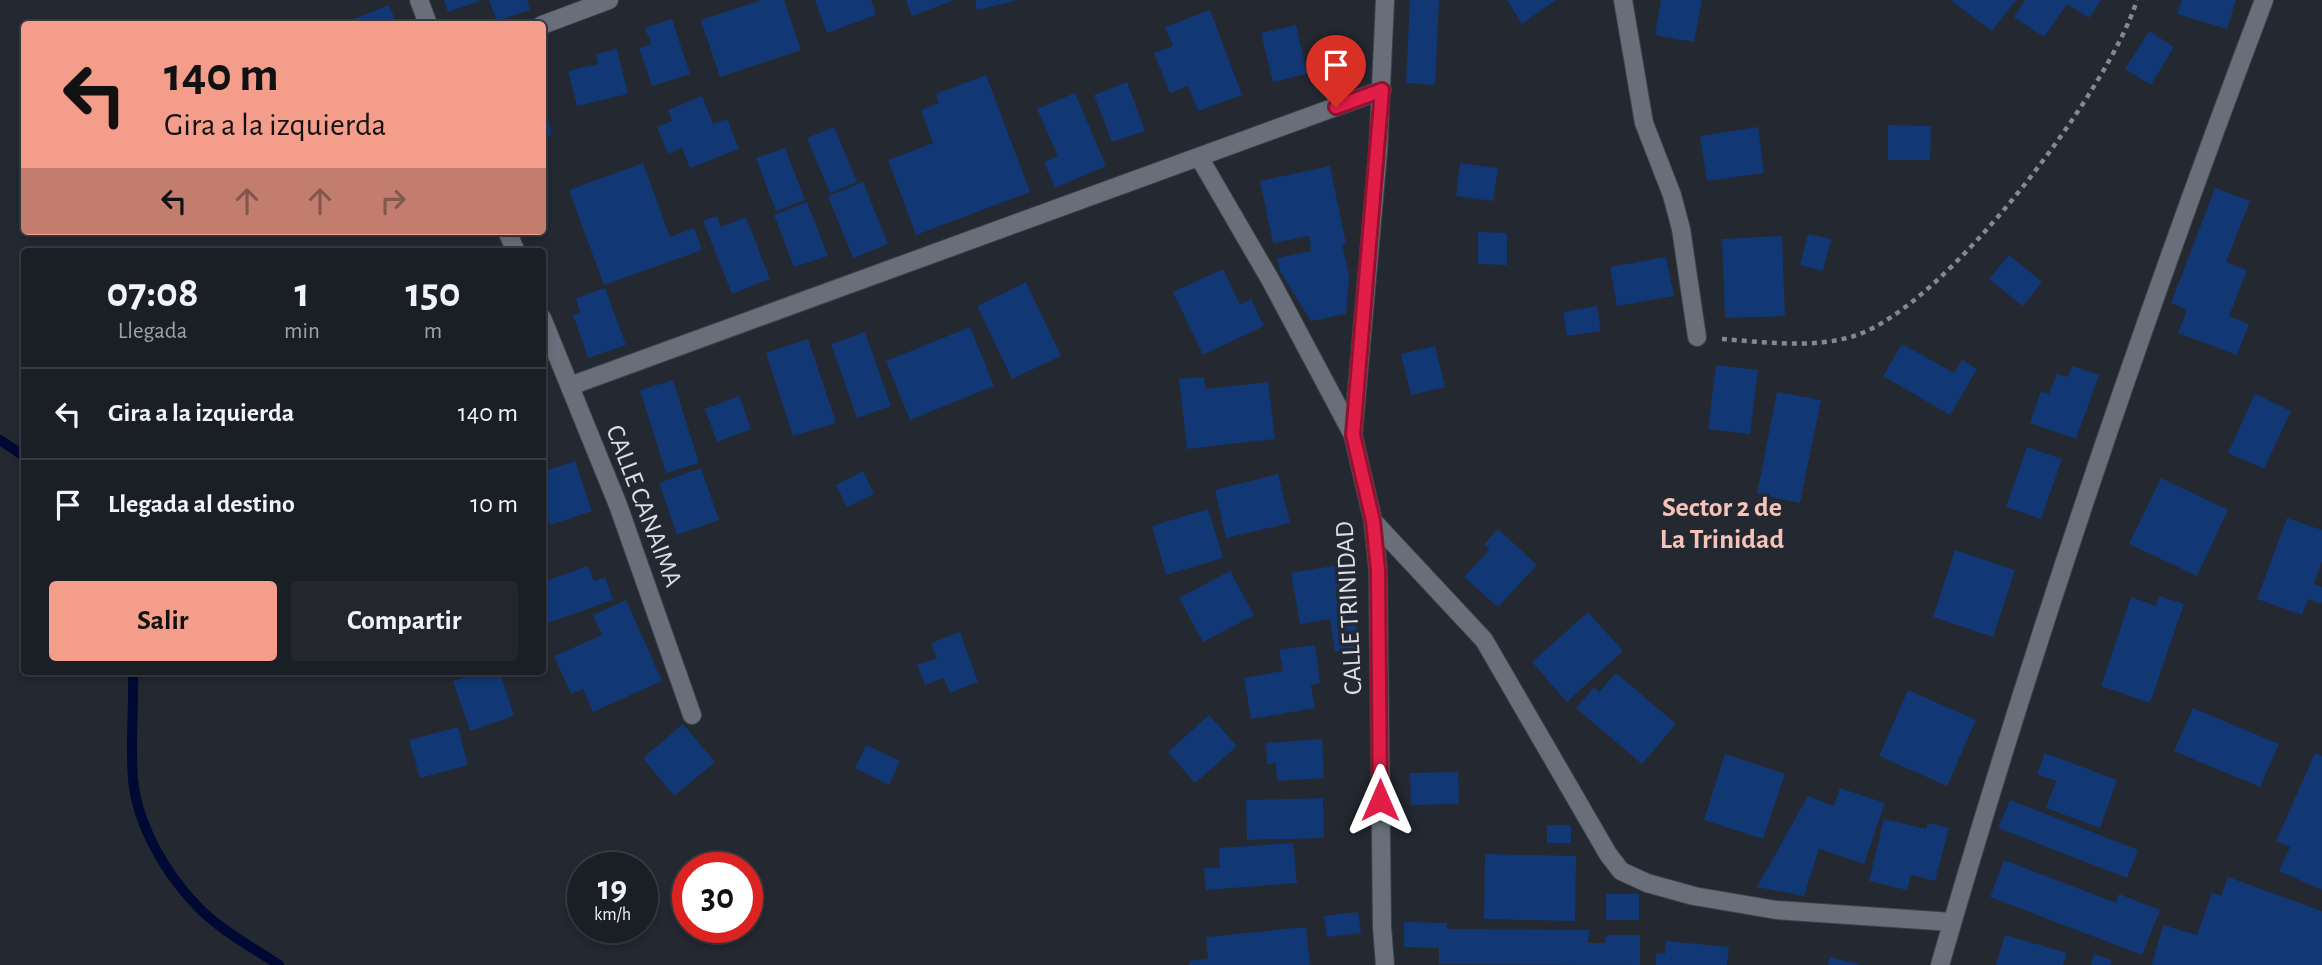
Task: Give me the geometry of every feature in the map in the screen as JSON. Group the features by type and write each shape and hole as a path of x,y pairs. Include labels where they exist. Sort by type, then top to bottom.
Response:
{"street":[{"path":"419,0 427,21"},
{"path":"546,24 609,0"},
{"name":"CALLE TRINIDAD","path":"1385,0 1382,90 1353,435 1373,521 1380,611 1381,853 1385,965"},
{"path":"1623,0 1644,123 1672,195 1681,229 1696,337"},
{"path":"1940,965 1987,802 2080,516 2264,0"},
{"path":"570,386 1382,90"},
{"path":"1199,157 1271,281 1353,435"},
{"name":"CALLE CANAIMA","path":"546,328 618,505 692,715"},
{"path":"1373,521 1484,640 1608,855 1621,871 1647,883 1694,896 1776,910 1952,922"}],"path":[{"path":"1696,337 1826,342 1854,336 1878,326 1922,294 2012,200 2036,169 2090,95 2129,27 2137,0"}],"building":[{"path":"444,0 482,0 448,12"},
{"path":"489,0 527,0 530,10 497,21"},
{"path":"762,0 784,0 801,50 720,77 701,20"},
{"path":"815,0 871,0 876,15 827,33"},
{"path":"906,0 954,0 912,16"},
{"path":"975,0 1015,0 1015,1 977,10"},
{"path":"1410,0 1439,0 1435,85 1406,83"},
{"path":"1507,0 1556,0 1522,24"},
{"path":"1661,0 1702,0 1694,42 1655,35"},
{"path":"1950,0 2016,0 1992,31"},
{"path":"2025,0 2101,0 2089,18 2067,4 2044,37 2014,17"},
{"path":"2182,0 2236,0 2227,29 2177,14"},
{"path":"389,5 396,21 349,21"},
{"path":"1210,10 1242,95 1198,111 1188,86 1170,93 1154,53 1173,46 1165,27"},
{"path":"672,19 690,74 652,86 639,48 651,44 645,28"},
{"path":"1296,25 1307,74 1273,82 1261,33"},
{"path":"2149,31 2174,47 2151,85 2125,69"},
{"path":"617,49 628,94 577,106 568,71 598,64 596,54"},
{"path":"986,75 1030,192 916,235 888,160 933,143 921,110 939,103 936,94"},
{"path":"1127,82 1145,131 1112,142 1094,95"},
{"path":"1075,93 1106,166 1055,188 1044,162 1058,156 1037,109"},
{"path":"702,96 713,124 727,119 739,149 690,168 682,148 668,154 657,127 672,121 668,110"},
{"path":"546,111 552,135 546,136"},
{"path":"1888,125 1931,126 1930,160 1888,160"},
{"path":"834,127 857,182 830,193 807,138"},
{"path":"1758,127 1764,173 1707,181 1700,136"},
{"path":"785,148 805,200 776,211 756,158"},
{"path":"643,163 670,237 694,228 702,250 604,285 569,190"},
{"path":"1460,163 1498,168 1493,201 1456,196"},
{"path":"1330,166 1346,244 1342,244 1349,276 1346,314 1311,321 1280,271 1277,258 1311,251 1309,236 1273,243 1260,181"},
{"path":"863,182 888,244 853,258 828,196"},
{"path":"2215,188 2250,201 2226,262 2247,270 2229,316 2249,324 2237,355 2178,333 2187,310 2171,303"},
{"path":"807,202 828,256 794,267 774,215"},
{"path":"717,216 721,227 746,217 770,279 732,294 703,221"},
{"path":"1478,232 1507,233 1507,265 1478,264"},
{"path":"1808,234 1831,239 1823,271 1800,265"},
{"path":"1782,236 1785,316 1725,318 1722,239"},
{"path":"2009,255 2042,282 2023,306 1989,279"},
{"path":"1666,257 1674,296 1617,306 1610,267"},
{"path":"1223,269 1240,305 1251,299 1264,326 1203,355 1173,292"},
{"path":"1026,282 1061,356 1012,379 977,306"},
{"path":"605,288 626,345 588,358 573,315 580,312 576,298"},
{"path":"1597,306 1601,331 1567,336 1563,312"},
{"path":"970,327 994,386 910,420 886,361"},
{"path":"865,332 891,406 857,418 831,344"},
{"path":"808,339 836,423 793,436 766,353"},
{"path":"1902,344 1954,373 1962,360 1977,369 1950,415 1883,376"},
{"path":"1435,346 1445,387 1411,395 1401,354"},
{"path":"1716,365 1758,370 1750,434 1708,429"},
{"path":"2072,366 2099,375 2076,439 2030,423 2041,391 2049,394 2057,374 2068,377"},
{"path":"1204,377 1206,389 1268,382 1275,439 1187,449 1179,379"},
{"path":"673,380 699,463 666,473 640,390"},
{"path":"1777,392 1821,400 1800,503 1757,494"},
{"path":"2255,394 2291,411 2264,469 2228,453"},
{"path":"739,396 751,429 717,442 705,409"},
{"path":"2027,447 2062,459 2041,519 2006,507"},
{"path":"575,461 592,511 550,525 546,514 546,471"},
{"path":"701,468 719,520 677,535 659,483"},
{"path":"863,471 874,494 847,507 836,485"},
{"path":"1278,474 1290,523 1226,538 1215,490"},
{"path":"2161,478 2228,510 2197,576 2129,544"},
{"path":"1208,509 1223,558 1166,575 1152,526"},
{"path":"2287,518 2322,530 2322,561 2314,584 2322,587 2322,602 2321,604 2308,599 2302,615 2257,599"},
{"path":"1498,529 1537,565 1498,607 1464,577 1490,549 1484,544"},
{"path":"1955,550 2015,570 1993,637 1933,617"},
{"path":"1339,565 1347,608 1353,607 1360,648 1335,652 1330,619 1300,624 1291,573"},
{"path":"588,566 594,581 605,577 613,600 546,624 546,581"},
{"path":"1230,571 1254,615 1203,642 1179,598"},
{"path":"2159,596 2184,604 2150,703 2101,686 2131,597 2156,606"},
{"path":"626,600 662,681 593,712 583,689 571,694 554,656 602,635 593,615"},
{"path":"1588,612 1623,651 1567,702 1532,662"},
{"path":"960,632 978,682 950,693 944,678 925,685 917,665 937,658 931,643"},
{"path":"1315,645 1320,683 1311,685 1315,708 1251,719 1244,678 1283,671 1279,650"},
{"path":"1616,673 1676,724 1642,764 1576,708 1594,687 1599,692"},
{"path":"472,675 501,675 514,716 470,731 453,681"},
{"path":"1908,690 1976,720 1947,786 1879,756"},
{"path":"2193,708 2279,744 2260,787 2174,751"},
{"path":"1209,715 1237,746 1195,783 1168,752"},
{"path":"683,724 715,762 674,796 643,758"},
{"path":"458,727 468,765 420,778 409,740"},
{"path":"1322,739 1324,778 1277,781 1276,763 1267,764 1266,743"},
{"path":"866,745 900,761 889,785 855,768"},
{"path":"2045,753 2117,780 2100,828 2046,808 2056,781 2037,774"},
{"path":"2315,753 2322,756 2322,890 2279,871 2290,847 2276,841"},
{"path":"1725,754 1785,774 1763,839 1704,820"},
{"path":"1458,772 1459,804 1411,805 1410,773"},
{"path":"1840,788 1885,803 1864,864 1819,849 1804,896 1757,887 1808,796 1834,806"},
{"path":"1323,798 1324,838 1247,840 1246,800"},
{"path":"2010,800 2138,850 2127,878 1998,828"},
{"path":"1884,819 1926,829 1928,823 1949,828 1935,881 1911,875 1907,890 1869,881"},
{"path":"1547,825 1571,825 1571,843 1547,843"},
{"path":"1293,843 1297,883 1206,890 1204,868 1220,868 1219,848"},
{"path":"1485,854 1576,856 1575,921 1484,919"},
{"path":"2004,860 2116,903 2119,894 2160,910 2142,955 1990,897"},
{"path":"2228,877 2322,911 2322,965 2152,965 2163,925 2197,935 2212,893 2221,896"},
{"path":"1606,894 1639,894 1639,920 1606,920"},
{"path":"1358,912 1361,933 1327,937 1324,916"},
{"path":"1404,922 1447,923 1447,929 1589,930 1588,943 1605,943 1606,935 1640,935 1640,965 1439,964 1439,948 1404,947"},
{"path":"1306,927 1310,965 1189,965 1189,961 1208,959 1206,937"},
{"path":"2005,935 2067,953 2063,965 1996,965"},
{"path":"1666,941 1729,947 1727,965 1656,965 1656,953 1665,954"},
{"path":"2094,954 2112,960 2110,965 2091,965"},
{"path":"1830,957 1859,964 1859,965 1828,965"}],"waterway":[{"path":"0,440 21,454"},
{"path":"133,675 133,779 140,813 154,847 174,879 206,915 279,965"}],"district":[{"name":"Sector 2 de La Trinidad","path":"1722,524"}],"route":[{"path":"1336,107 1382,90 1353,435 1373,521 1378,570 1380,800"}]}
